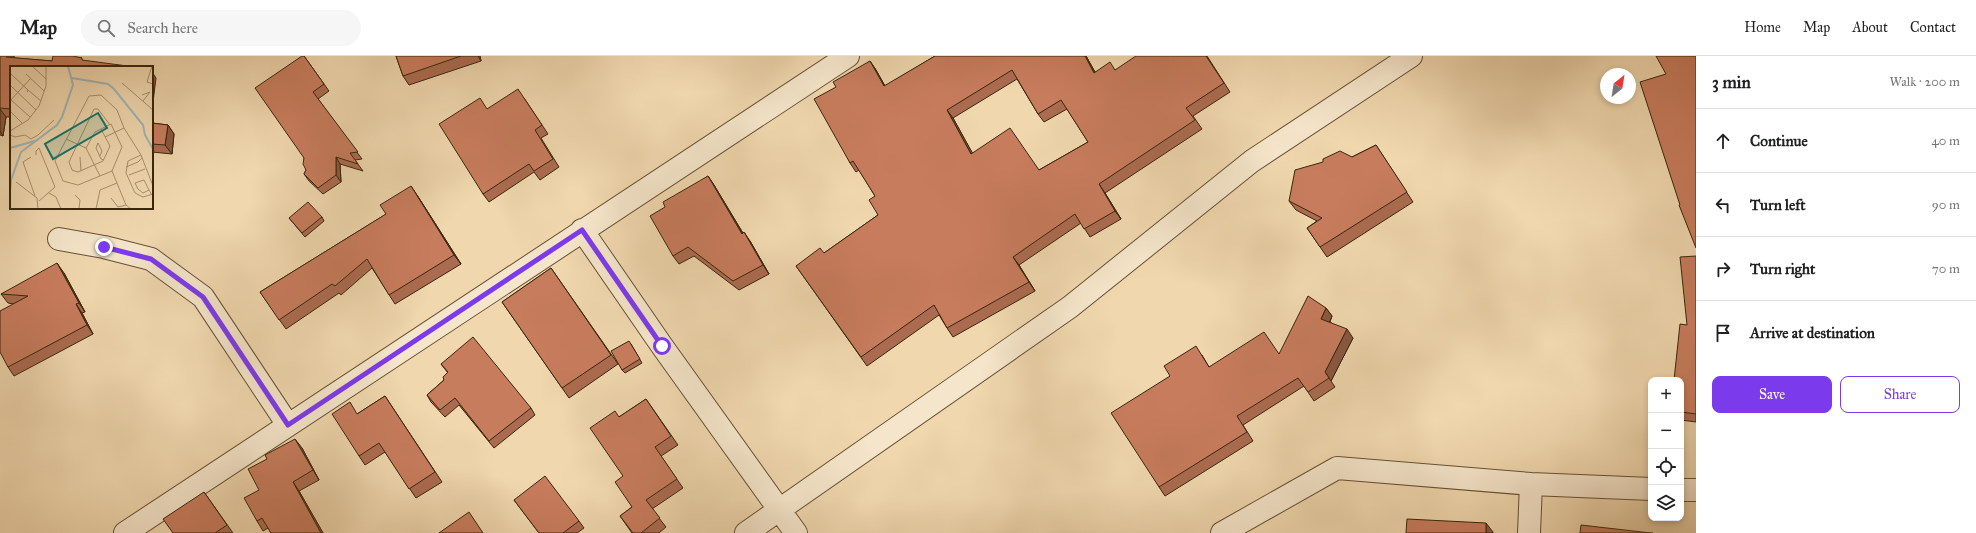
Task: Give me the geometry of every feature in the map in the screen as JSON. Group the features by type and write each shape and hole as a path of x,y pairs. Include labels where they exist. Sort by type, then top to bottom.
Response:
{"lane":[{"path":"125,533 582,230 848,56"},
{"path":"746,533 1070,307 1252,161 1411,56"},
{"path":"582,230 662,346 796,533"},
{"path":"59,239 104,247 151,259 203,297 288,425"},
{"path":"1222,533 1337,468 1531,484 1648,489"},
{"path":"1529,533 1531,484"},
{"path":"1684,490 1696,490"}],"building":[{"path":"0,56 52,61 53,56 73,56 82,58 82,60 127,66 10,66 10,109 0,108"},
{"path":"304,56 324,84 313,92 358,152 350,153 358,164 336,157 336,175 318,188 304,174 306,170 303,164 304,158 255,88"},
{"path":"396,56 461,56 403,76"},
{"path":"935,56 1085,56 1094,73 1110,62 1115,70 1136,56 1206,56 1224,83 1186,108 1195,120 1099,184 1115,211 1084,229 1075,214 1013,257 1029,282 947,328 934,305 861,357 796,266 820,248 824,253 878,215 869,200 875,196 853,161 850,163 814,99 836,87 833,82 870,61 884,86","holes":["1012,70 1038,114 1061,100 1088,142 1039,170 1010,128 971,154 947,110"]},
{"path":"1656,56 1696,56 1696,248 1679,205 1640,82 1666,74"},
{"path":"518,89 542,125 535,130 553,159 534,171 529,164 483,194 439,124 480,98 487,109"},
{"path":"153,123 168,125 165,145 153,144"},
{"path":"1376,145 1407,192 1320,247 1307,228 1322,218 1289,201 1295,170 1323,162 1323,159 1340,151 1352,157"},
{"path":"708,176 742,234 744,232 763,265 733,281 688,247 673,256 650,216 665,207 663,202"},
{"path":"411,186 454,255 389,295 367,259 335,286 332,284 279,320 260,292 386,214 380,205"},
{"path":"308,202 322,217 302,233 289,218"},
{"path":"1696,256 1696,414 1684,412 1684,377 1674,377 1680,324 1687,325 1680,257"},
{"path":"57,263 79,303 76,304 87,325 8,367 0,352 0,311 28,296 1,294"},
{"path":"551,268 611,355 562,388 502,302"},
{"path":"1308,296 1326,308 1321,319 1347,329 1325,372 1329,378 1308,392 1298,378 1237,416 1247,432 1159,487 1111,413 1170,376 1164,366 1196,346 1209,367 1264,332 1279,354"},
{"path":"473,337 531,408 489,441 455,398 440,410 427,395 444,380 443,377 448,372 441,364"},
{"path":"629,341 640,359 622,370 611,351"},
{"path":"385,396 435,472 409,489 379,443 359,456 332,414 350,402 357,414"},
{"path":"646,399 671,436 655,447 677,479 646,500 660,518 641,533 633,533 620,516 632,507 615,482 623,476 590,428 615,411 619,417"},
{"path":"295,439 313,470 293,482 321,533 271,533 262,518 257,521 244,498 259,490 248,469 267,459 265,455"},
{"path":"545,476 579,521 563,533 539,533 514,500"},
{"path":"204,492 227,525 215,533 173,533 163,519"},
{"path":"469,512 483,533 439,533"},
{"path":"1407,519 1486,523 1486,533 1406,533"},
{"path":"1581,525 1651,533 1580,533"}],"route":[{"path":"104,247 151,259 203,297 288,425 582,230 662,346"}]}
